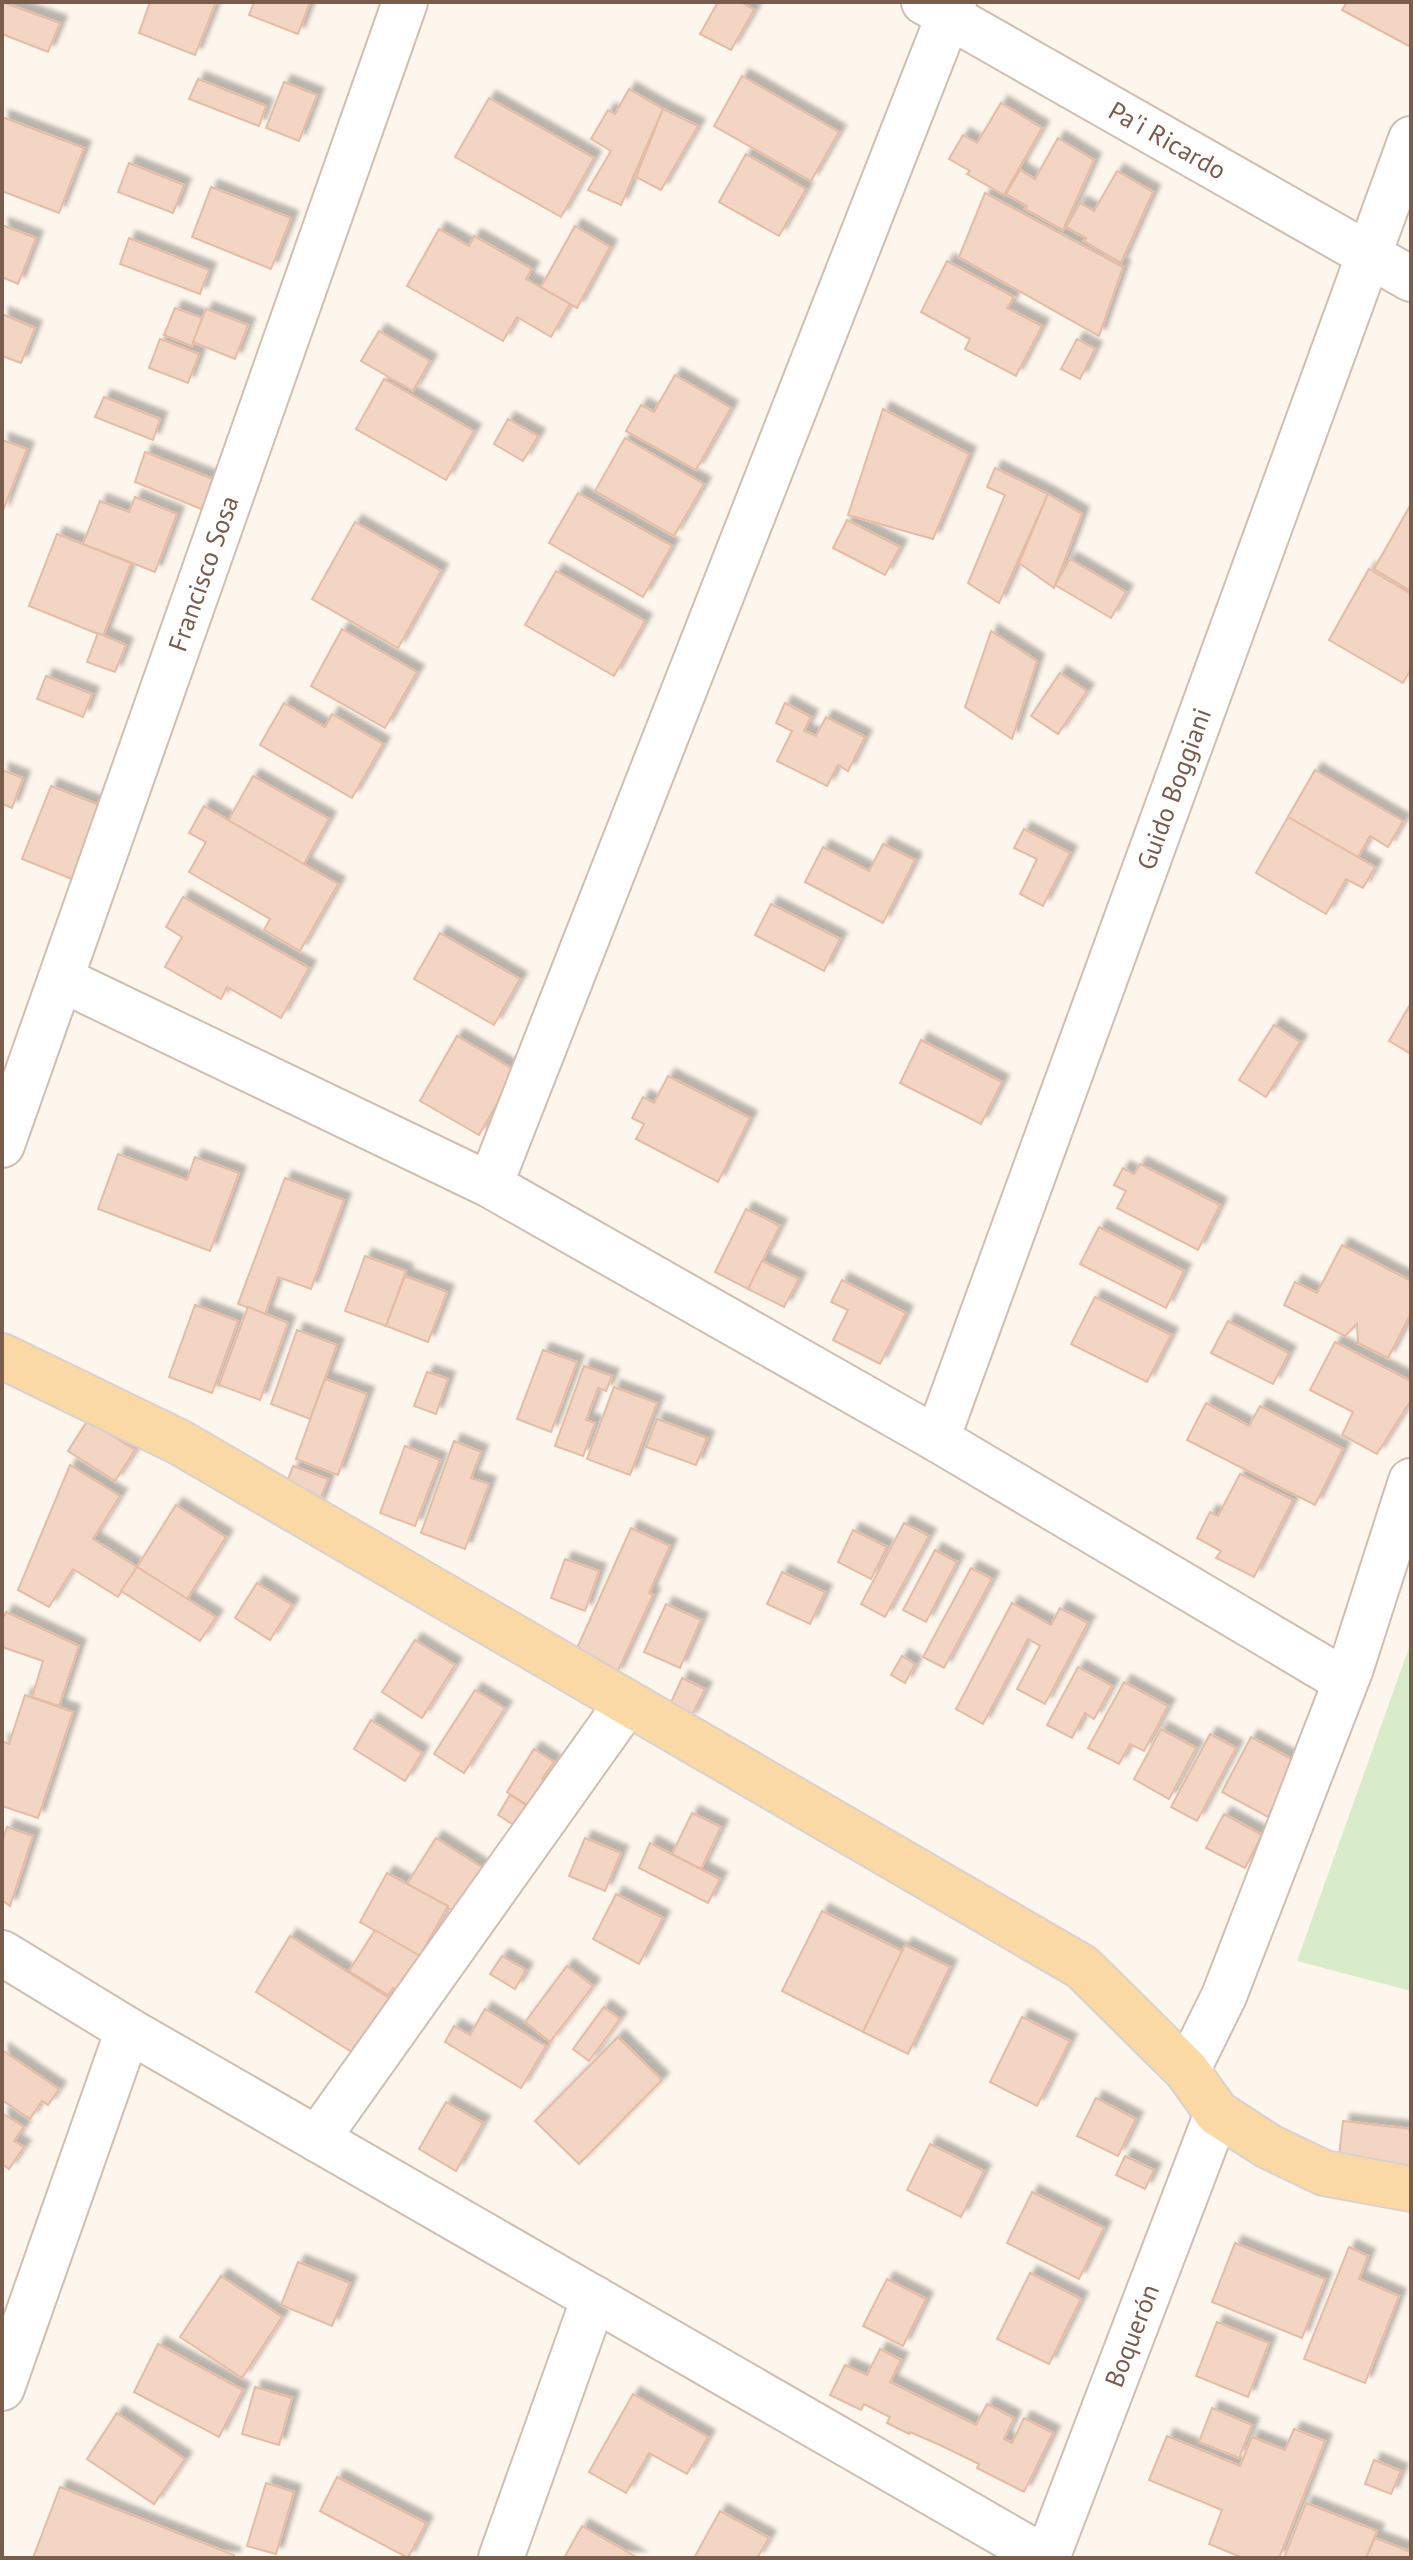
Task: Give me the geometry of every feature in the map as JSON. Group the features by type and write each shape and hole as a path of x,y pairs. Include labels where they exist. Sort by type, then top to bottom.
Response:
{"main road":[{"path":"2,1356 179,1442 1082,1967 1187,2071 1217,2113 1268,2146 1324,2173 1411,2189"}],"street":[{"name":"Francisco Sosa","path":"2,1145 405,2"},
{"path":"490,1185 942,6"},
{"name":"Pa'i Ricardo","path":"942,6 1411,279"},
{"name":"Guido Boggiani","path":"937,1439 1411,139"},
{"path":"61,979 490,1185 937,1439 1345,1681"},
{"path":"1187,2071 1224,1996 1345,1681 1411,1481"},
{"path":"317,2139 627,1703"},
{"path":"2,1953 128,2030 1046,2558"},
{"path":"2,2388 128,2030"},
{"name":"Boquerón","path":"1046,2558 1217,2113"},
{"path":"501,2558 594,2298"}],"green space":[{"path":"1411,1642 1411,1991 1297,1961"}],"building":[{"path":"2,2 60,23 48,52 2,34"},
{"path":"150,2 216,2 195,55 139,33"},
{"path":"254,2 310,2 298,34 249,15"},
{"path":"718,2 741,2 754,10 731,50 700,34"},
{"path":"1347,2 1411,2 1409,46 1342,10"},
{"path":"742,76 839,132 811,181 714,126"},
{"path":"198,79 266,106 259,126 189,99"},
{"path":"284,82 317,95 299,141 266,128"},
{"path":"629,89 663,109 621,205 588,190 611,151 591,139 608,110 615,114"},
{"path":"489,98 594,158 561,217 455,157"},
{"path":"1001,103 1042,128 1004,195 967,174 970,171 949,159 963,135 977,143"},
{"path":"663,109 698,126 661,190 636,177"},
{"path":"2,117 84,148 59,213 2,191"},
{"path":"1058,138 1094,160 1063,230 1025,209 1027,206 1006,194 1020,170 1035,179"},
{"path":"746,154 806,189 779,236 719,202"},
{"path":"129,163 184,185 173,213 118,192"},
{"path":"1117,171 1153,192 1121,263 1066,227 1080,203 1094,211"},
{"path":"211,187 291,218 271,269 192,237"},
{"path":"985,193 1123,267 1099,336 959,257"},
{"path":"2,225 36,238 18,284 2,277"},
{"path":"575,226 610,247 577,308 541,287"},
{"path":"439,229 469,246 474,236 532,269 526,279 570,304 551,337 517,317 503,341 407,286"},
{"path":"129,238 209,270 200,294 120,264"},
{"path":"947,261 1014,297 1007,308 1042,326 1016,376 965,349 970,339 921,312"},
{"path":"175,308 202,318 192,346 164,335"},
{"path":"206,309 248,325 235,359 193,342"},
{"path":"2,314 35,328 21,363 2,356"},
{"path":"379,331 430,361 413,391 361,361"},
{"path":"160,339 199,354 188,383 149,368"},
{"path":"1077,339 1095,349 1080,379 1061,369"},
{"path":"675,375 731,408 696,470 626,431 641,405 654,412"},
{"path":"384,379 474,431 446,480 356,429"},
{"path":"104,397 160,419 153,440 95,417"},
{"path":"883,409 969,454 933,539 848,515"},
{"path":"508,419 538,436 523,461 494,444"},
{"path":"625,438 704,484 674,536 595,491"},
{"path":"2,440 27,449 2,513"},
{"path":"145,452 218,481 206,511 135,482"},
{"path":"995,468 1048,494 999,603 968,583 1005,495 987,487"},
{"path":"578,493 672,546 643,597 549,543"},
{"path":"1048,494 1082,514 1054,588 1019,563"},
{"path":"135,497 177,514 155,572 83,544 100,501 129,512"},
{"path":"1411,507 1411,591 1374,569"},
{"path":"847,520 900,547 885,575 833,548"},
{"path":"355,522 441,571 398,648 312,599"},
{"path":"57,534 131,563 103,636 29,606"},
{"path":"1070,559 1126,592 1111,618 1055,585"},
{"path":"1369,569 1411,594 1411,669 1403,683 1329,640"},
{"path":"556,571 645,621 614,676 525,625"},
{"path":"342,629 417,672 385,728 311,686"},
{"path":"991,631 1037,661 1012,739 965,707"},
{"path":"98,633 126,645 115,672 87,662"},
{"path":"1060,673 1087,691 1058,734 1031,716"},
{"path":"46,676 92,694 83,717 37,699"},
{"path":"284,703 325,727 332,714 383,744 352,798 260,745"},
{"path":"785,703 811,717 804,731 816,736 826,717 865,737 848,771 838,765 827,786 777,761 792,731 776,723"},
{"path":"2,770 23,778 12,808 2,804"},
{"path":"1315,770 1403,821 1388,847 1370,836 1358,857 1288,817"},
{"path":"253,776 329,819 304,864 228,821"},
{"path":"51,786 117,812 89,886 22,859"},
{"path":"204,806 338,884 300,951 264,930 270,919 189,872 206,842 189,833"},
{"path":"1288,817 1375,867 1363,888 1346,879 1326,914 1256,873"},
{"path":"1024,829 1070,853 1043,906 1020,894 1037,859 1014,848"},
{"path":"883,844 915,860 883,923 805,882 823,847 869,871"},
{"path":"183,897 309,968 281,1018 227,987 221,999 165,967 182,937 166,927"},
{"path":"771,904 840,939 824,971 755,935"},
{"path":"440,933 520,979 494,1025 414,979"},
{"path":"1411,1003 1411,1054 1389,1041"},
{"path":"1274,1025 1300,1042 1266,1097 1239,1080"},
{"path":"457,1036 516,1071 479,1135 420,1101"},
{"path":"921,1040 1002,1082 981,1124 900,1083"},
{"path":"668,1076 750,1118 718,1182 636,1139 644,1124 632,1118 643,1097 654,1103"},
{"path":"118,1154 187,1180 195,1157 239,1173 210,1251 98,1209"},
{"path":"1140,1164 1220,1205 1198,1250 1117,1208 1126,1191 1114,1185 1123,1168 1134,1174"},
{"path":"285,1178 344,1200 311,1289 278,1277 265,1314 238,1304"},
{"path":"746,1209 780,1226 748,1289 715,1272"},
{"path":"1099,1227 1184,1271 1166,1308 1080,1264"},
{"path":"1342,1245 1411,1281 1411,1313 1388,1358 1358,1343 1357,1324 1345,1336 1284,1305 1295,1282 1317,1293"},
{"path":"365,1256 406,1271 386,1326 345,1311"},
{"path":"762,1261 799,1279 784,1307 748,1289"},
{"path":"405,1276 447,1292 428,1342 386,1326"},
{"path":"842,1280 906,1313 880,1364 833,1340 848,1310 831,1302"},
{"path":"1095,1297 1171,1335 1147,1382 1071,1344"},
{"path":"195,1305 238,1321 212,1393 169,1377"},
{"path":"248,1307 288,1323 260,1400 219,1385"},
{"path":"1228,1321 1289,1353 1273,1384 1211,1353"},
{"path":"297,1330 337,1345 310,1419 271,1404"},
{"path":"1335,1342 1411,1381 1411,1400 1377,1454 1342,1435 1353,1412 1310,1390"},
{"path":"543,1350 577,1362 551,1432 517,1419"},
{"path":"584,1366 612,1376 606,1391 598,1388 586,1420 595,1423 583,1456 555,1446"},
{"path":"427,1372 448,1379 436,1414 414,1406"},
{"path":"325,1379 367,1394 338,1475 296,1459"},
{"path":"614,1387 657,1403 630,1475 587,1459"},
{"path":"1206,1403 1249,1426 1260,1406 1343,1449 1315,1505 1187,1440"},
{"path":"657,1419 707,1438 696,1465 646,1447"},
{"path":"88,1420 135,1450 115,1481 68,1451"},
{"path":"454,1441 481,1452 471,1478 489,1484 465,1549 421,1533"},
{"path":"405,1446 440,1460 415,1526 380,1513"},
{"path":"70,1465 120,1496 93,1539 137,1567 118,1597 73,1569 49,1607 18,1590"},
{"path":"293,1466 328,1479 318,1506 283,1493"},
{"path":"1240,1474 1293,1500 1254,1577 1216,1558 1221,1551 1197,1538 1210,1512 1218,1516"},
{"path":"176,1505 226,1537 187,1599 137,1567"},
{"path":"904,1523 929,1536 885,1617 861,1604"},
{"path":"631,1528 670,1546 649,1593 653,1595 616,1675 574,1655"},
{"path":"853,1530 887,1547 871,1579 838,1562"},
{"path":"935,1550 957,1562 926,1622 903,1610"},
{"path":"565,1559 599,1571 585,1611 551,1598"},
{"path":"137,1567 216,1617 200,1641 121,1591"},
{"path":"971,1568 992,1579 944,1668 923,1657"},
{"path":"782,1572 825,1592 810,1624 767,1604"},
{"path":"257,1583 292,1605 270,1640 235,1618"},
{"path":"1012,1603 1051,1625 1060,1608 1088,1623 1045,1704 1017,1689 1040,1646 1028,1639 983,1724 956,1709"},
{"path":"666,1604 701,1620 680,1668 644,1652"},
{"path":"6,1612 79,1646 59,1706 32,1697 43,1661 2,1647 2,1620"},
{"path":"415,1640 455,1665 422,1718 382,1692"},
{"path":"902,1656 915,1664 905,1683 891,1675"},
{"path":"1078,1667 1112,1686 1094,1719 1085,1713 1072,1738 1047,1725"},
{"path":"682,1678 705,1689 690,1719 668,1709"},
{"path":"1124,1682 1168,1706 1144,1751 1130,1744 1119,1764 1088,1748"},
{"path":"475,1690 505,1708 464,1773 434,1754"},
{"path":"25,1695 73,1712 38,1818 2,1806 2,1741 9,1744"},
{"path":"371,1720 422,1753 405,1781 354,1749"},
{"path":"1161,1729 1196,1748 1169,1799 1134,1779"},
{"path":"1210,1734 1236,1748 1197,1821 1171,1807"},
{"path":"1251,1737 1297,1762 1268,1817 1222,1792"},
{"path":"534,1749 554,1762 542,1779 560,1790 544,1816 507,1792"},
{"path":"510,1795 540,1814 530,1835 498,1815"},
{"path":"692,1813 721,1827 701,1869 672,1854"},
{"path":"1224,1814 1262,1835 1245,1868 1206,1848"},
{"path":"7,1827 33,1836 10,1906 2,1900 2,1842"},
{"path":"436,1838 491,1873 463,1917 407,1884"},
{"path":"585,1838 621,1853 605,1891 569,1876"},
{"path":"650,1843 720,1879 708,1903 639,1868"},
{"path":"387,1873 448,1906 420,1956 360,1922"},
{"path":"616,1894 663,1918 639,1964 593,1939"},
{"path":"822,1911 902,1951 863,2032 782,1991"},
{"path":"375,1930 420,1956 409,1998 393,1988 388,1995 349,1971"},
{"path":"290,1936 402,2006 355,2054 256,1992"},
{"path":"905,1945 950,1967 908,2054 863,2032"},
{"path":"502,1956 526,1970 515,1989 490,1974"},
{"path":"567,1966 593,1986 550,2042 525,2022"},
{"path":"604,2007 620,2019 589,2061 573,2049"},
{"path":"485,2009 546,2046 521,2088 445,2042 454,2026 470,2035"},
{"path":"1022,2017 1070,2041 1037,2106 990,2082"},
{"path":"618,2037 662,2080 579,2164 535,2121"},
{"path":"2,2050 59,2089 48,2105 42,2101 30,2119 2,2100"},
{"path":"1096,2098 1136,2119 1118,2156 1077,2136"},
{"path":"446,2102 483,2123 456,2171 419,2149"},
{"path":"2,2113 24,2127 14,2141 24,2147 9,2169 2,2164"},
{"path":"1343,2121 1411,2129 1411,2174 1338,2165"},
{"path":"930,2144 984,2171 961,2217 907,2190"},
{"path":"1125,2156 1154,2170 1145,2189 1116,2175"},
{"path":"1032,2192 1104,2228 1079,2279 1007,2243"},
{"path":"1235,2243 1325,2279 1302,2338 1212,2302"},
{"path":"1349,2247 1368,2256 1359,2279 1399,2296 1365,2383 1304,2359"},
{"path":"298,2262 350,2283 332,2326 281,2305"},
{"path":"1030,2273 1081,2299 1049,2364 997,2339"},
{"path":"221,2276 282,2317 242,2378 180,2337"},
{"path":"887,2279 926,2299 903,2346 863,2326"},
{"path":"1217,2322 1269,2343 1248,2397 1196,2376"},
{"path":"158,2344 243,2390 219,2437 134,2392"},
{"path":"880,2349 901,2360 890,2382 976,2425 987,2404 1014,2418 1004,2439 1012,2443 1024,2418 1053,2433 1024,2492 977,2468 979,2464 887,2423 890,2417 864,2404 861,2410 830,2395 845,2365 867,2375"},
{"path":"255,2387 292,2398 279,2445 242,2434"},
{"path":"633,2394 708,2437 687,2474 649,2453 626,2493 589,2472"},
{"path":"1212,2408 1252,2425 1239,2458 1199,2442"},
{"path":"117,2413 185,2459 154,2504 87,2459"},
{"path":"1294,2429 1325,2441 1279,2558 1243,2558 1209,2544 1222,2510 1149,2480 1167,2436 1240,2466 1252,2437 1285,2450"},
{"path":"1374,2460 1401,2471 1391,2494 1365,2484"},
{"path":"337,2477 426,2523 408,2558 320,2511"},
{"path":"266,2483 294,2492 276,2554 247,2546"},
{"path":"60,2487 234,2555 233,2558 33,2558"},
{"path":"1306,2503 1377,2531 1366,2558 1284,2558"},
{"path":"720,2511 769,2538 757,2558 694,2558"},
{"path":"582,2526 638,2558 564,2558"},
{"path":"1375,2538 1411,2552 1411,2558 1366,2558"}]}
